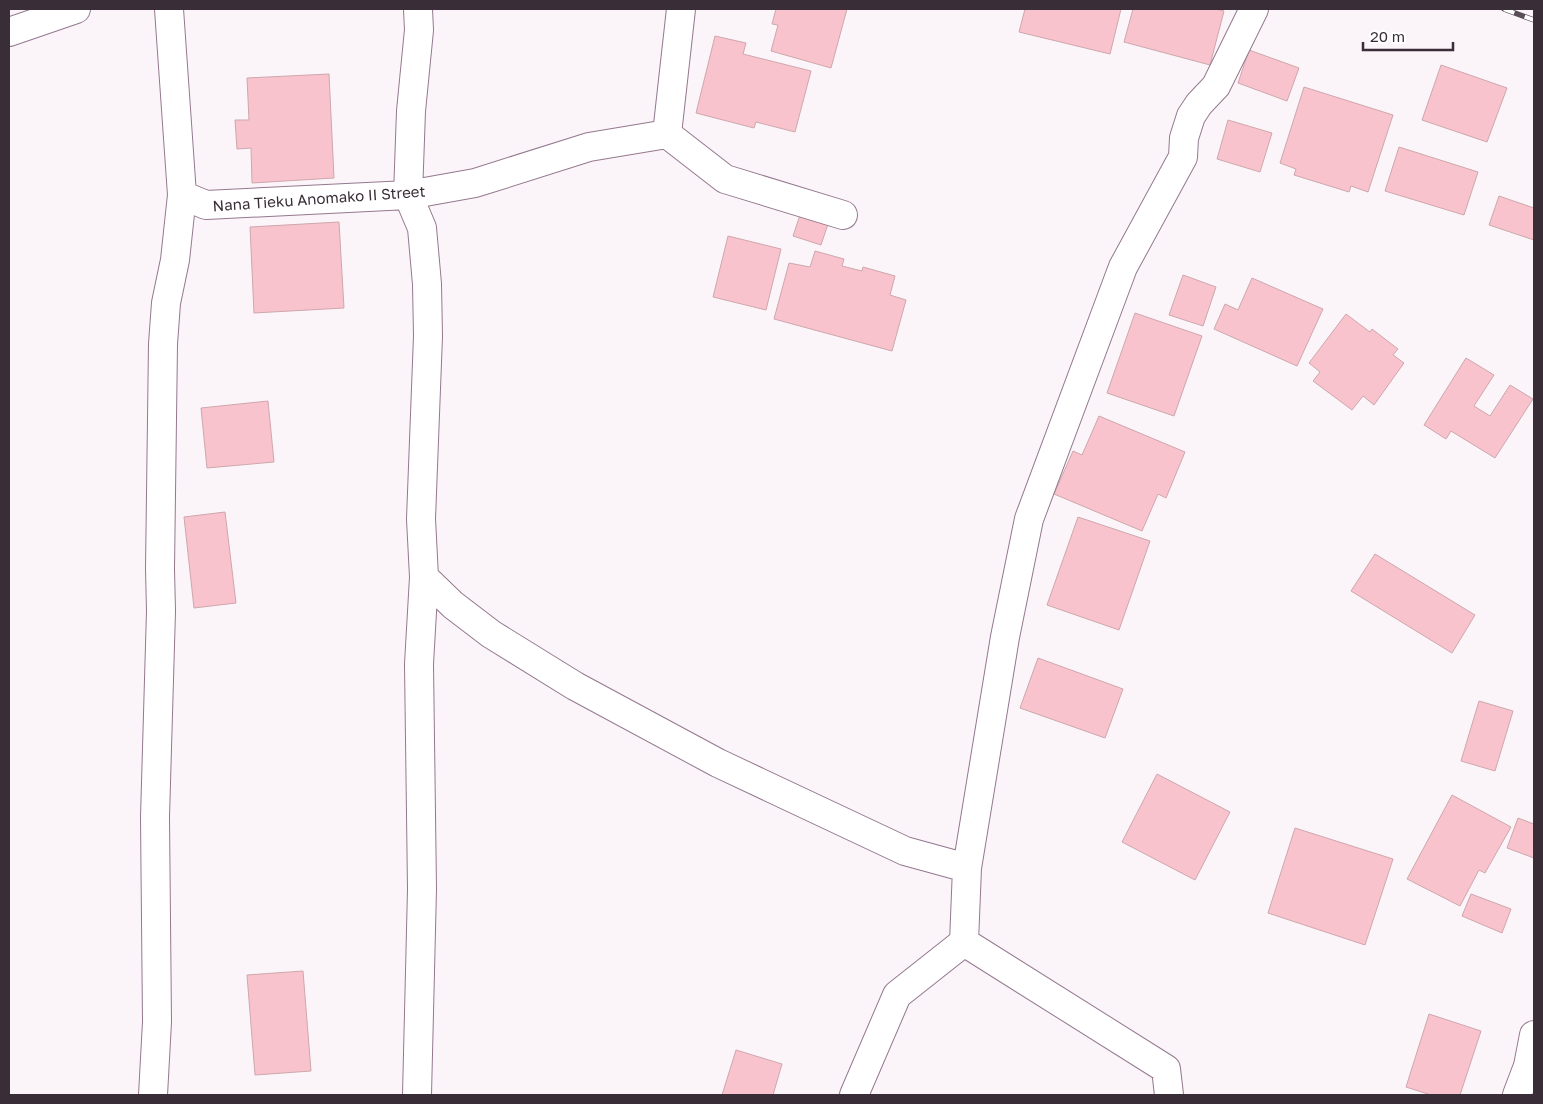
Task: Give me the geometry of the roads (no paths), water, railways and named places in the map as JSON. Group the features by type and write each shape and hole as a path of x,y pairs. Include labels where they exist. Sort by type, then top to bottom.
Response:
{"street":[{"path":"9,32 76,9"},
{"path":"153,1095 158,1022 155,817 161,611 163,344 166,303 175,260 182,195 170,9"},
{"path":"681,9 667,134 725,179 843,215"},
{"path":"964,942 966,868 1005,637 1029,519 1123,267 1183,157 1184,138 1191,116 1199,104 1216,86 1254,9"},
{"path":"417,1095 422,889 419,664 424,577 421,519 428,336 427,284 422,228 408,195 411,111 422,16"},
{"name":"Nana Tieku Anomako II Street","path":"182,195 206,205 408,195 475,183 589,147 667,134"},
{"path":"424,577 453,605 491,634 575,686 718,764 905,850 966,868"},
{"path":"854,1095 897,995 964,942"},
{"path":"964,942 1166,1069 1169,1095"},
{"path":"1517,1095 1528,1066 1534,1035"}],"railway":[{"path":"1504,9 1534,20"}]}
